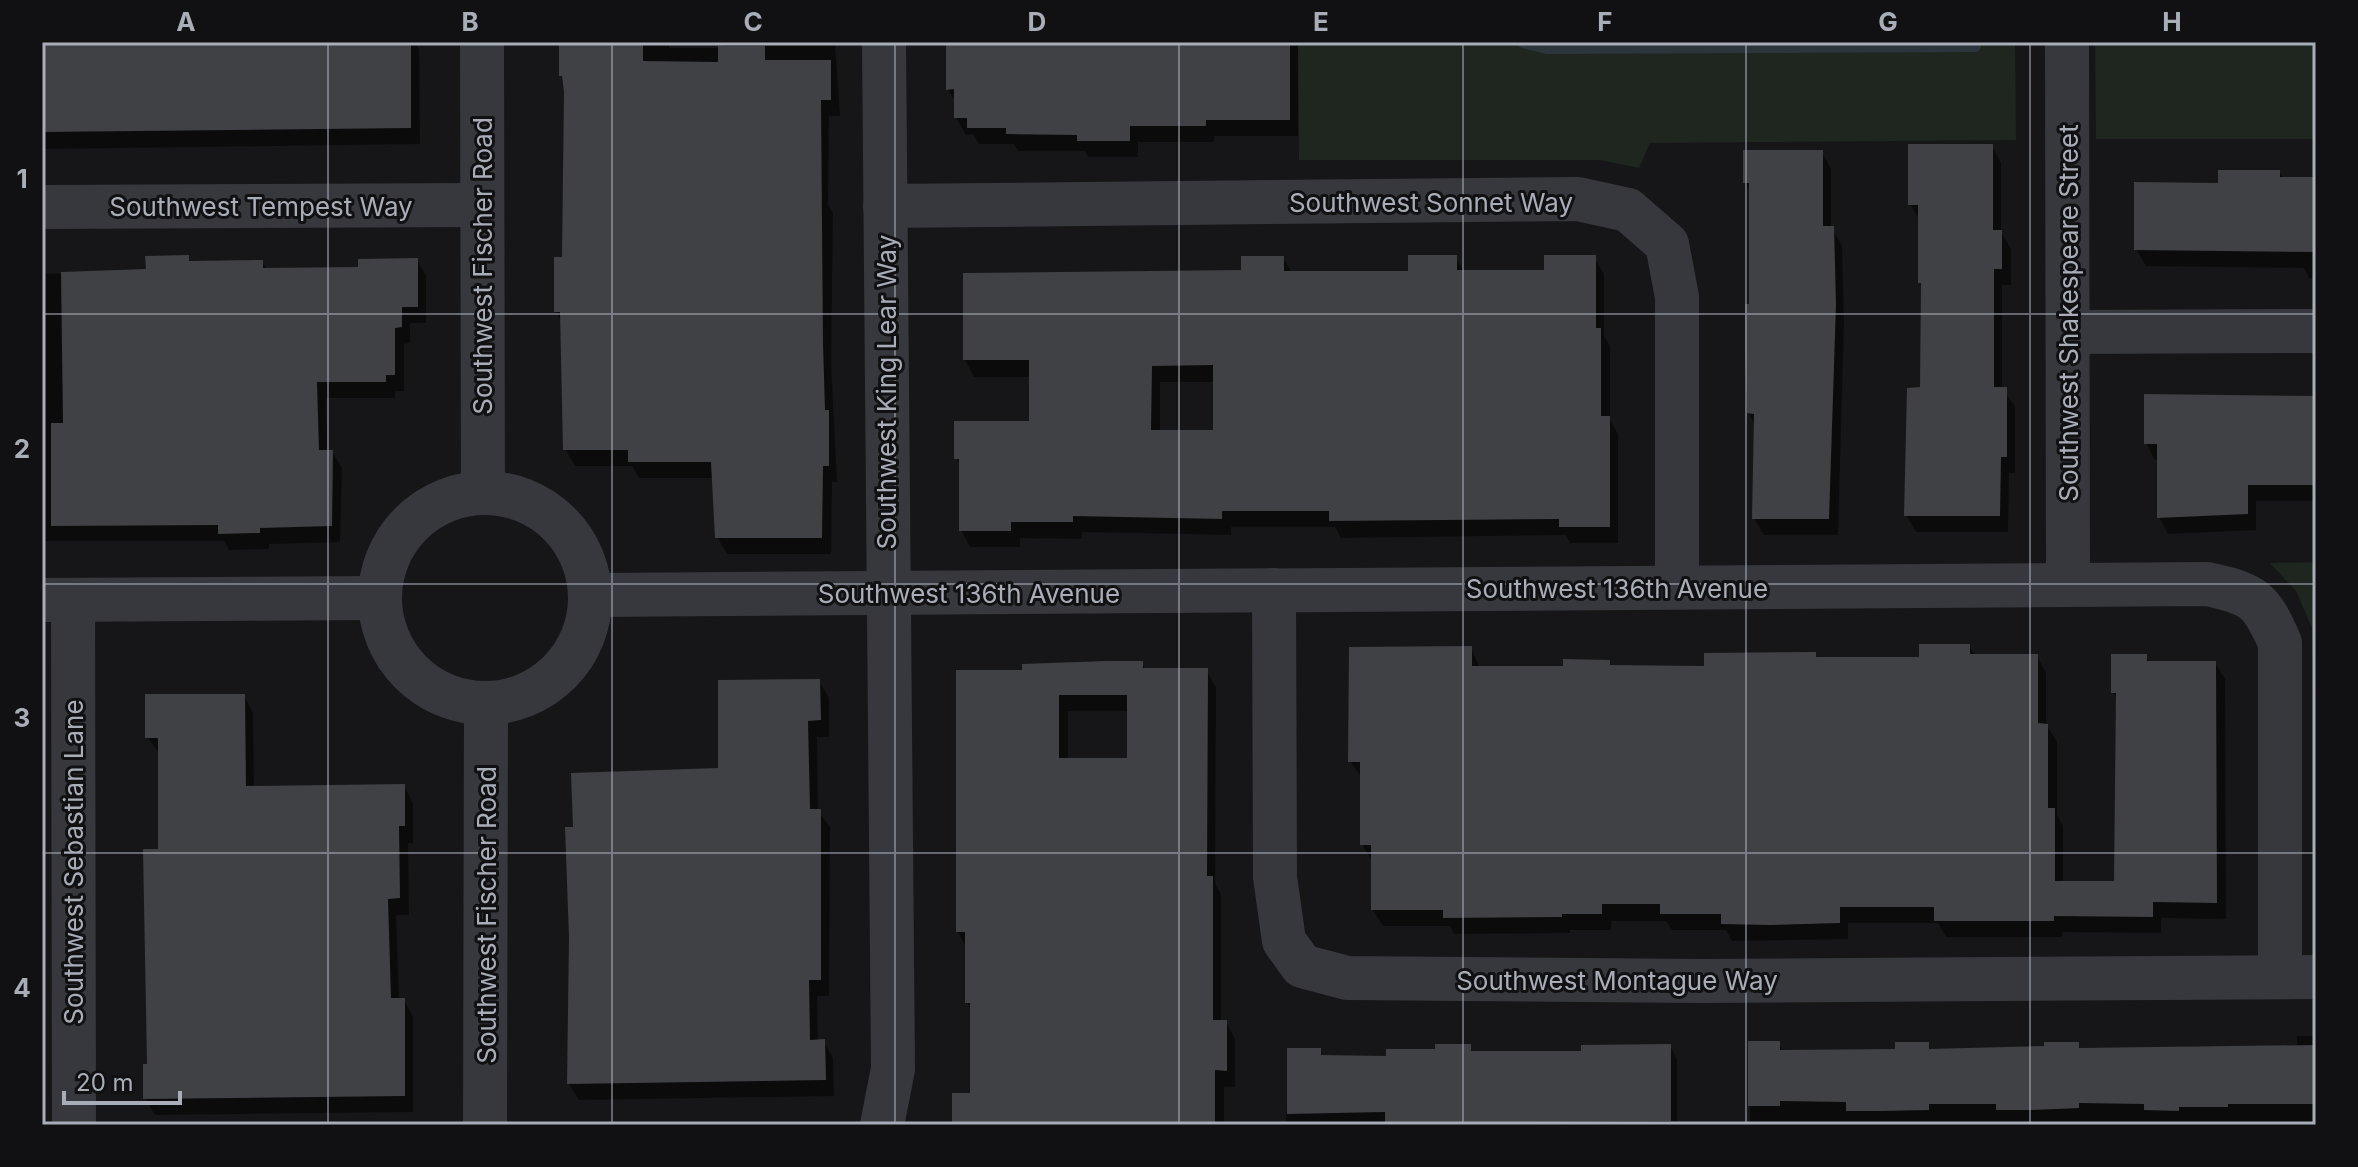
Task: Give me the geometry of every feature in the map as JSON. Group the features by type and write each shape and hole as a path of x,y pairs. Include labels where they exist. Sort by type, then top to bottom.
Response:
{"street":[{"name":"Southwest Fischer Road","path":"482,42 483,490"},
{"name":"Southwest King Lear Way","path":"882,1125 893,1069 884,42"},
{"name":"Southwest Shakespeare Street","path":"2067,42 2068,584"},
{"name":"Southwest Sonnet Way","path":"885,206 1578,199 1628,210 1667,244 1677,297 1677,587"},
{"name":"Southwest Tempest Way","path":"42,207 481,205"},
{"path":"2069,332 2316,331"},
{"path":"483,490 530,500 560,521 582,554 592,595 585,636 564,670 526,696 486,704 444,696 409,673 387,640 378,598 387,554 410,521 446,498 483,490"},
{"name":"Southwest 136th Avenue","path":"592,595 2068,584 2207,584 2240,591 2265,609 2280,643 2298,977"},
{"name":"Southwest Montague Way","path":"1274,590 1275,877 1284,941 1302,966 1347,978 1734,981 2298,977"},
{"path":"58,600 378,598"},
{"name":"Southwest Sebastian Lane","path":"58,600 58,989 74,1125"},
{"name":"Southwest Fischer Road","path":"485,1125 486,704"}],"shaded area":[{"path":"1298,42 2015,42 2016,140 1650,143 1639,168 1600,160 1299,160"},
{"path":"2095,42 2316,42 2316,139 2096,139"},
{"path":"2316,562 2316,906 2312,628 2296,591 2270,563"}],"building":[{"path":"42,42 411,42 411,128 42,132"},
{"path":"559,42 643,42 643,61 718,62 718,46 765,46 765,60 831,60 831,100 821,100 823,344 825,410 829,410 829,466 823,466 822,538 715,538 711,462 628,462 628,450 563,450 560,312 554,312 554,257 562,257 564,92 562,76 559,76"},
{"path":"946,42 1290,42 1290,120 1206,120 1206,126 1130,126 1130,141 1077,141 1077,135 1006,134 1006,128 967,128 967,118 954,118 954,89 946,90"},
{"path":"1908,144 1993,144 1993,230 2002,230 2002,269 1994,269 1994,387 2007,387 2007,457 2001,457 2000,516 1904,516 1907,388 1920,387 1918,205 1908,205"},
{"path":"1743,150 1823,150 1823,226 1834,226 1836,304 1829,519 1752,519 1754,414 1747,413 1745,351 1745,304 1749,304 1749,183 1743,183"},
{"path":"2218,170 2280,170 2280,177 2316,177 2316,252 2134,250 2134,182 2218,183"},
{"path":"189,255 189,261 263,260 263,268 358,267 358,259 418,258 418,307 402,307 402,327 395,328 395,375 386,375 386,382 317,382 319,450 333,450 332,526 260,528 260,533 218,534 218,525 51,526 51,423 63,423 61,272 146,269 145,256"},
{"path":"1408,255 1457,255 1457,270 1544,270 1544,255 1596,255 1596,328 1601,328 1601,416 1610,416 1610,527 1559,527 1559,519 1329,521 1329,511 1222,511 1222,519 1073,516 1073,522 1011,522 1011,531 959,531 959,459 954,459 954,421 1029,421 1029,360 963,360 963,273 1241,270 1241,256 1284,256 1284,271 1408,271","holes":["1213,365 1213,430 1151,430 1152,366"]},
{"path":"2144,394 2316,396 2316,485 2248,485 2248,514 2157,518 2157,444 2144,444"},
{"path":"1919,644 1970,644 1970,654 2038,654 2038,723 2048,724 2048,808 2055,808 2055,881 2114,881 2116,693 2111,693 2111,654 2147,654 2147,661 2216,661 2217,903 2153,902 2153,917 2054,916 2054,921 1934,921 1934,907 1840,907 1840,923 1770,925 1721,924 1721,914 1660,914 1660,904 1602,904 1602,914 1562,914 1562,917 1443,918 1443,910 1371,910 1371,845 1360,845 1360,762 1348,762 1349,647 1472,646 1472,666 1563,666 1563,659 1610,660 1610,665 1704,666 1704,653 1816,652 1816,657 1919,657"},
{"path":"1143,661 1143,668 1208,668 1207,876 1213,876 1213,1020 1227,1020 1227,1071 1215,1070 1215,1125 952,1125 952,1093 970,1093 970,1003 965,1003 965,932 956,932 956,670 1022,670 1022,664","holes":["1059,695 1127,695 1127,758 1059,758"]},
{"path":"820,679 821,720 808,721 810,809 821,809 821,980 809,980 810,1040 825,1039 826,1080 567,1084 569,937 565,827 573,827 571,773 718,768 718,680"},
{"path":"145,694 245,694 246,786 405,784 405,826 399,826 400,898 388,899 391,998 405,998 405,1096 143,1099 143,1064 147,1064 143,849 158,849 158,738 145,738"},
{"path":"1748,1041 1780,1041 1780,1050 1895,1049 1895,1042 1929,1042 1929,1049 2044,1046 2044,1042 2079,1042 2079,1048 2316,1045 2316,1104 2228,1104 2228,1107 2179,1107 2179,1111 2144,1110 2144,1104 2079,1103 2079,1108 2030,1110 1996,1110 1996,1104 1929,1104 1929,1110 1880,1111 1846,1111 1846,1102 1780,1101 1780,1106 1748,1106"},
{"path":"1435,1044 1471,1044 1471,1051 1581,1051 1581,1045 1671,1044 1671,1121 1385,1123 1385,1112 1287,1114 1287,1048 1321,1048 1321,1055 1386,1056 1386,1049 1435,1049"}],"waterway":[{"path":"1523,42 1547,48 1975,46"}]}
